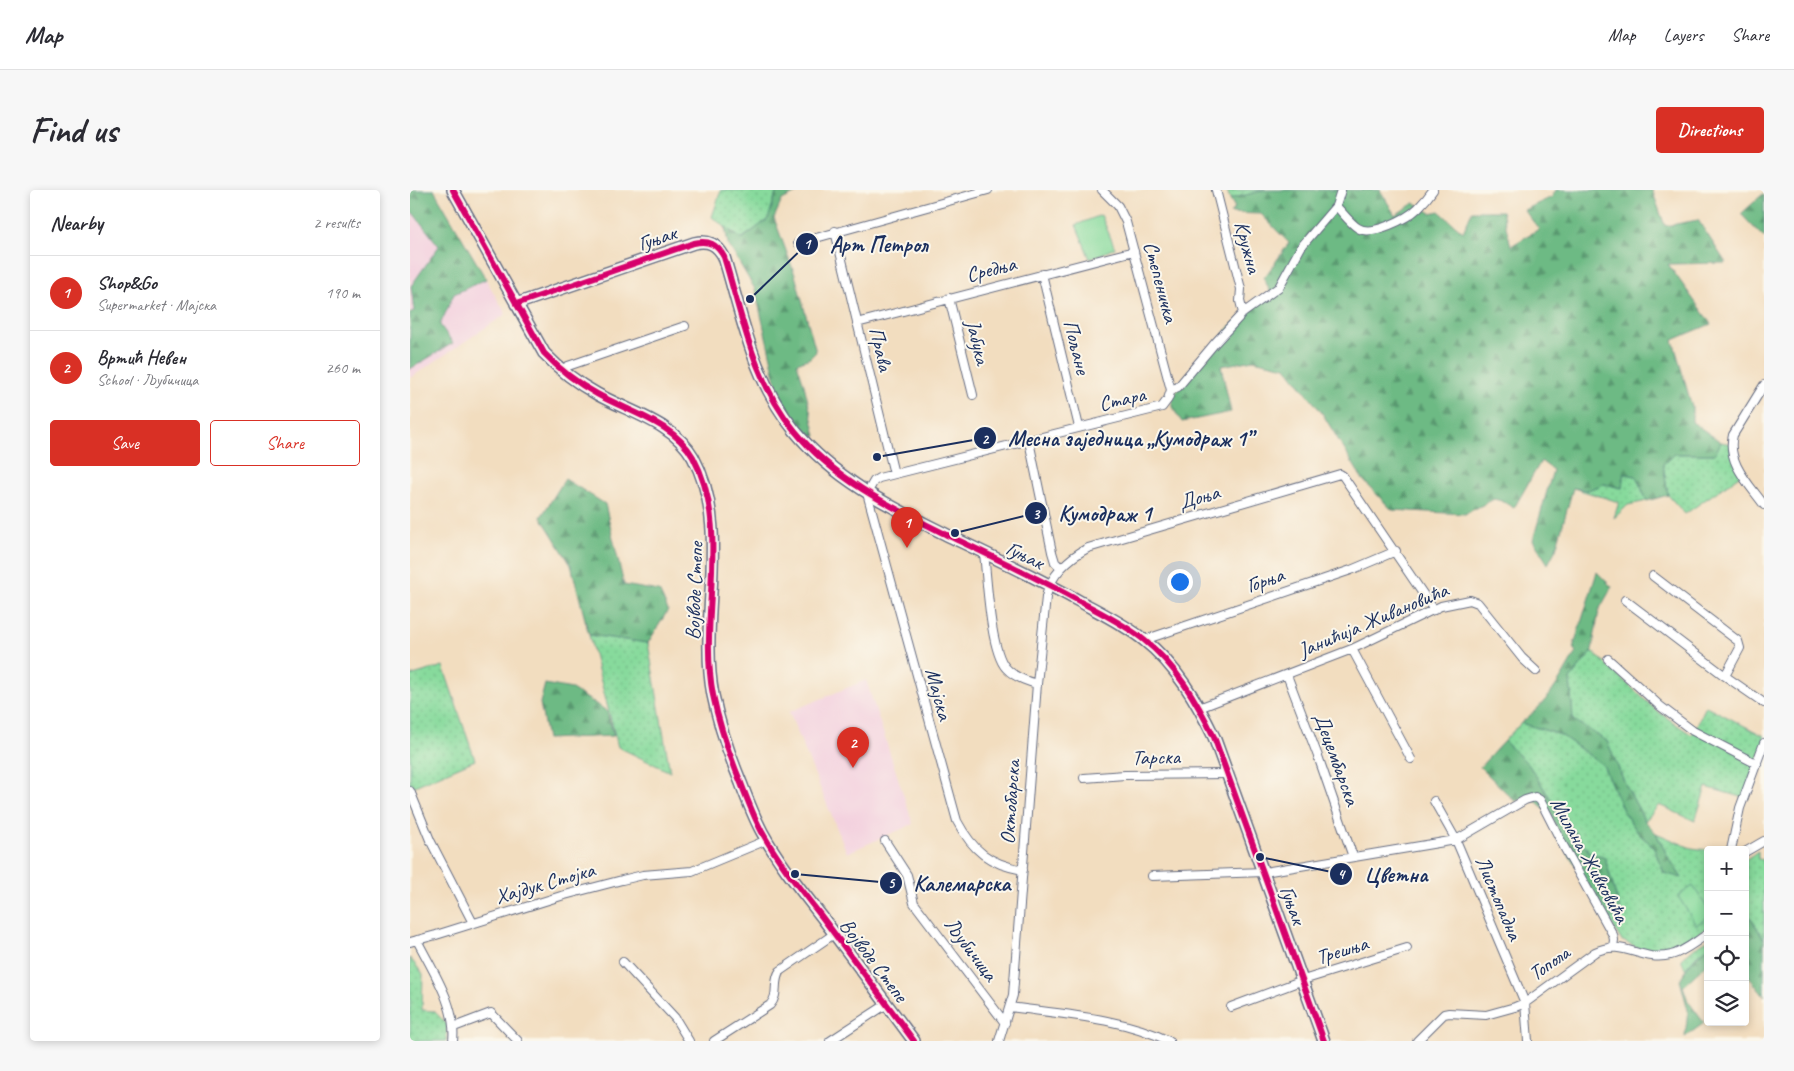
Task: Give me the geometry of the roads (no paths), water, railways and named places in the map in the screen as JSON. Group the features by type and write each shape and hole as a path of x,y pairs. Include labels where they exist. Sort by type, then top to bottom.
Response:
{"street":[{"name":"Војводе Степе","path":"452,190 544,353 560,370 598,394 672,433 687,449 699,470 710,506 712,526 708,645 713,698 733,764 756,820 782,864 914,1041"},
{"path":"798,242 963,193 988,190"},
{"name":"Степеничка","path":"1102,190 1122,212 1171,390"},
{"name":"Кружна","path":"1216,190 1241,289 1240,301 1243,313"},
{"path":"1171,390 1178,387 1215,342 1243,313 1279,287 1301,247 1336,206 1341,190"},
{"path":"1336,206 1358,228 1364,230 1376,229 1394,223 1417,209 1434,190"},
{"name":"Права","path":"835,231 894,474"},
{"name":"Гуњак","path":"516,304 694,243 704,242 719,248 724,257 750,348 769,393 795,431 816,454 867,493 892,508 1050,585 1111,618 1144,640 1163,658 1180,679 1199,708 1214,737 1324,1041"},
{"name":"Средња","path":"857,323 1134,251"},
{"name":"Пољане","path":"1042,274 1079,427"},
{"name":"Јабука","path":"949,298 974,395"},
{"path":"560,370 685,326"},
{"path":"1764,385 1733,435 1730,444 1735,464 1764,505"},
{"name":"Стара","path":"867,493 874,481 894,474 1159,408 1166,403 1171,390"},
{"name":"Гуњак","path":"1029,441 1052,552 1055,562 1061,568"},
{"name":"Доња","path":"1050,585 1061,568 1072,556 1088,548 1336,475 1343,476 1396,551"},
{"name":"Мајска","path":"867,493 957,821 966,837 978,852 1006,867 1023,870"},
{"path":"1396,551 1434,610"},
{"name":"Горња","path":"1144,640 1350,570 1396,551"},
{"path":"984,553 990,613 999,656 1007,668 1017,676 1037,684"},
{"path":"1653,576 1738,641 1740,648 1725,676"},
{"name":"Октобарска","path":"999,1041 1010,1007 1014,986 1037,684 1046,597 1050,585"},
{"name":"Јанићија Живановића","path":"1199,708 1352,649 1448,604 1470,600 1476,601 1522,658 1536,671"},
{"path":"1625,600 1725,676 1764,703"},
{"path":"1352,649 1411,759"},
{"path":"1608,659 1660,706 1693,731 1756,764"},
{"name":"Децембарска","path":"1287,675 1353,856"},
{"path":"1732,846 1740,808 1764,743"},
{"name":"Тарска","path":"1084,778 1125,775 1228,774"},
{"name":"Хајдук Стојка","path":"410,792 430,840 474,923 622,880 643,875 692,871 767,840"},
{"name":"Милана Живковића","path":"1152,876 1264,872 1456,840 1525,800 1536,797 1540,800 1613,935 1613,946"},
{"name":"Листопадна","path":"1434,801 1456,840 1524,1003 1528,1041"},
{"name":"Љубичица","path":"885,841 908,878 914,903 1005,1023"},
{"path":"1749,850 1764,841"},
{"path":"452,1041 454,1028 447,1004 414,941 474,923"},
{"path":"714,1041 770,1005 776,997 776,980 780,971 834,934"},
{"path":"1613,946 1650,956 1664,957 1678,953 1705,936"},
{"name":"Топола","path":"1417,1041 1444,1014 1449,1012 1486,1015 1524,1003 1595,952 1613,946"},
{"name":"Трешња","path":"1231,1006 1303,980 1406,948"},
{"path":"623,962 675,1018 688,1041"},
{"path":"830,1041 887,1004"},
{"path":"1010,1007 1090,1018 1136,1029 1169,1041"},
{"path":"454,1028 491,1013 518,1041"}],"place":[{"name":"Арт Петрол","path":"750,299"},
{"name":"Месна заједница „Кумодраж 1”","path":"877,457"},
{"name":"Кумодраж 1","path":"955,533"},
{"name":"Shop&Go","path":"907,548"},
{"name":"Вртић Невен","path":"853,768"},
{"name":"Цветна","path":"1260,857"},
{"name":"Калемарска","path":"795,874"}]}
